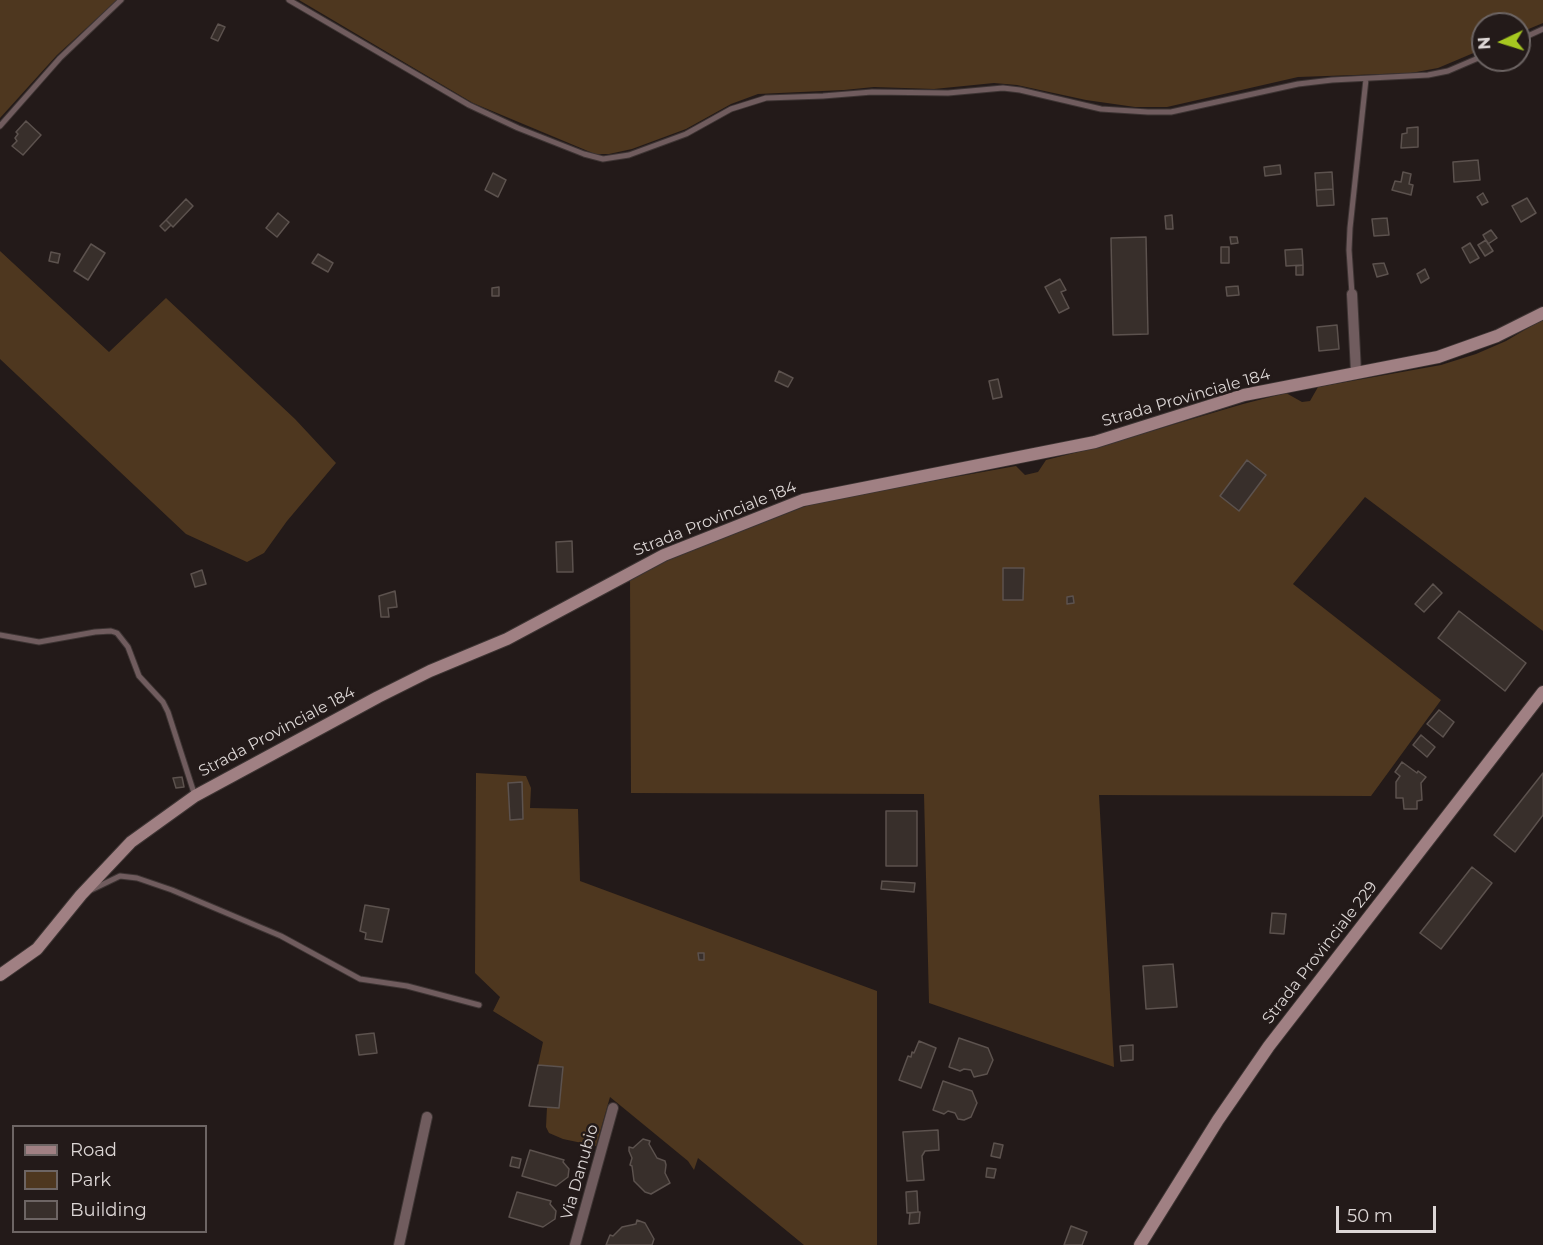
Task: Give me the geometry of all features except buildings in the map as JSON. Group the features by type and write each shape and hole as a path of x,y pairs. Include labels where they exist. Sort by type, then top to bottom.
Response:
{"street":[{"path":"1352,294 1356,372"},
{"name":"Strada Provinciale 184","path":"0,975 37,949 81,895 131,842 195,796 378,696 430,671 507,639 664,555 778,509 822,495 1095,442 1244,395 1438,357 1497,336 1543,313"},
{"name":"Strada Provinciale 229","path":"1140,1245 1218,1120 1269,1046 1543,692"},
{"name":"Via Danubio","path":"575,1245 613,1108"},
{"path":"399,1245 427,1117"}],"lane":[{"path":"0,126 60,58 121,0"},
{"path":"289,0 469,105 518,128 584,154 603,159 629,155 686,134 731,109 766,98 872,92 948,93 1003,88 1101,109 1171,112 1298,84 1428,75 1448,71 1471,61"},
{"path":"1352,294 1350,228 1366,79"},
{"path":"0,635 39,642 95,632 117,633 128,647 139,676 163,702 168,712 195,796"},
{"path":"81,895 120,876 137,878 172,890 281,936 360,979 407,986 479,1005"}],"green space":[{"path":"0,0 117,0 57,55 0,118"},
{"path":"299,0 1543,0 1543,23 1531,28 1531,12 1471,12 1471,54 1438,68 1411,73 1298,77 1167,107 1135,107 1086,100 1017,85 994,83 934,89 874,87 758,94 731,104 686,129 632,149 609,154 595,154 473,103"},
{"path":"0,251 109,352 166,298 295,419 336,463 287,521 264,553 247,562 186,534 0,359"},
{"path":"1543,319 1543,631 1365,497 1293,584 1441,700 1371,796 1099,795 1114,1067 929,1003 924,794 631,793 630,579 657,564 803,507 832,499 1016,466 1025,475 1038,472 1046,460 1243,404 1286,393 1302,402 1310,401 1318,387 1441,365 1476,354 1506,341"},
{"path":"476,773 526,776 531,788 530,808 578,809 580,881 877,991 877,1245 804,1245 698,1158 694,1170 688,1161 610,1097 596,1146 563,1139 549,1133 546,1127 547,1107 559,1108 563,1067 538,1065 543,1042 493,1011 500,997 475,973"}]}
